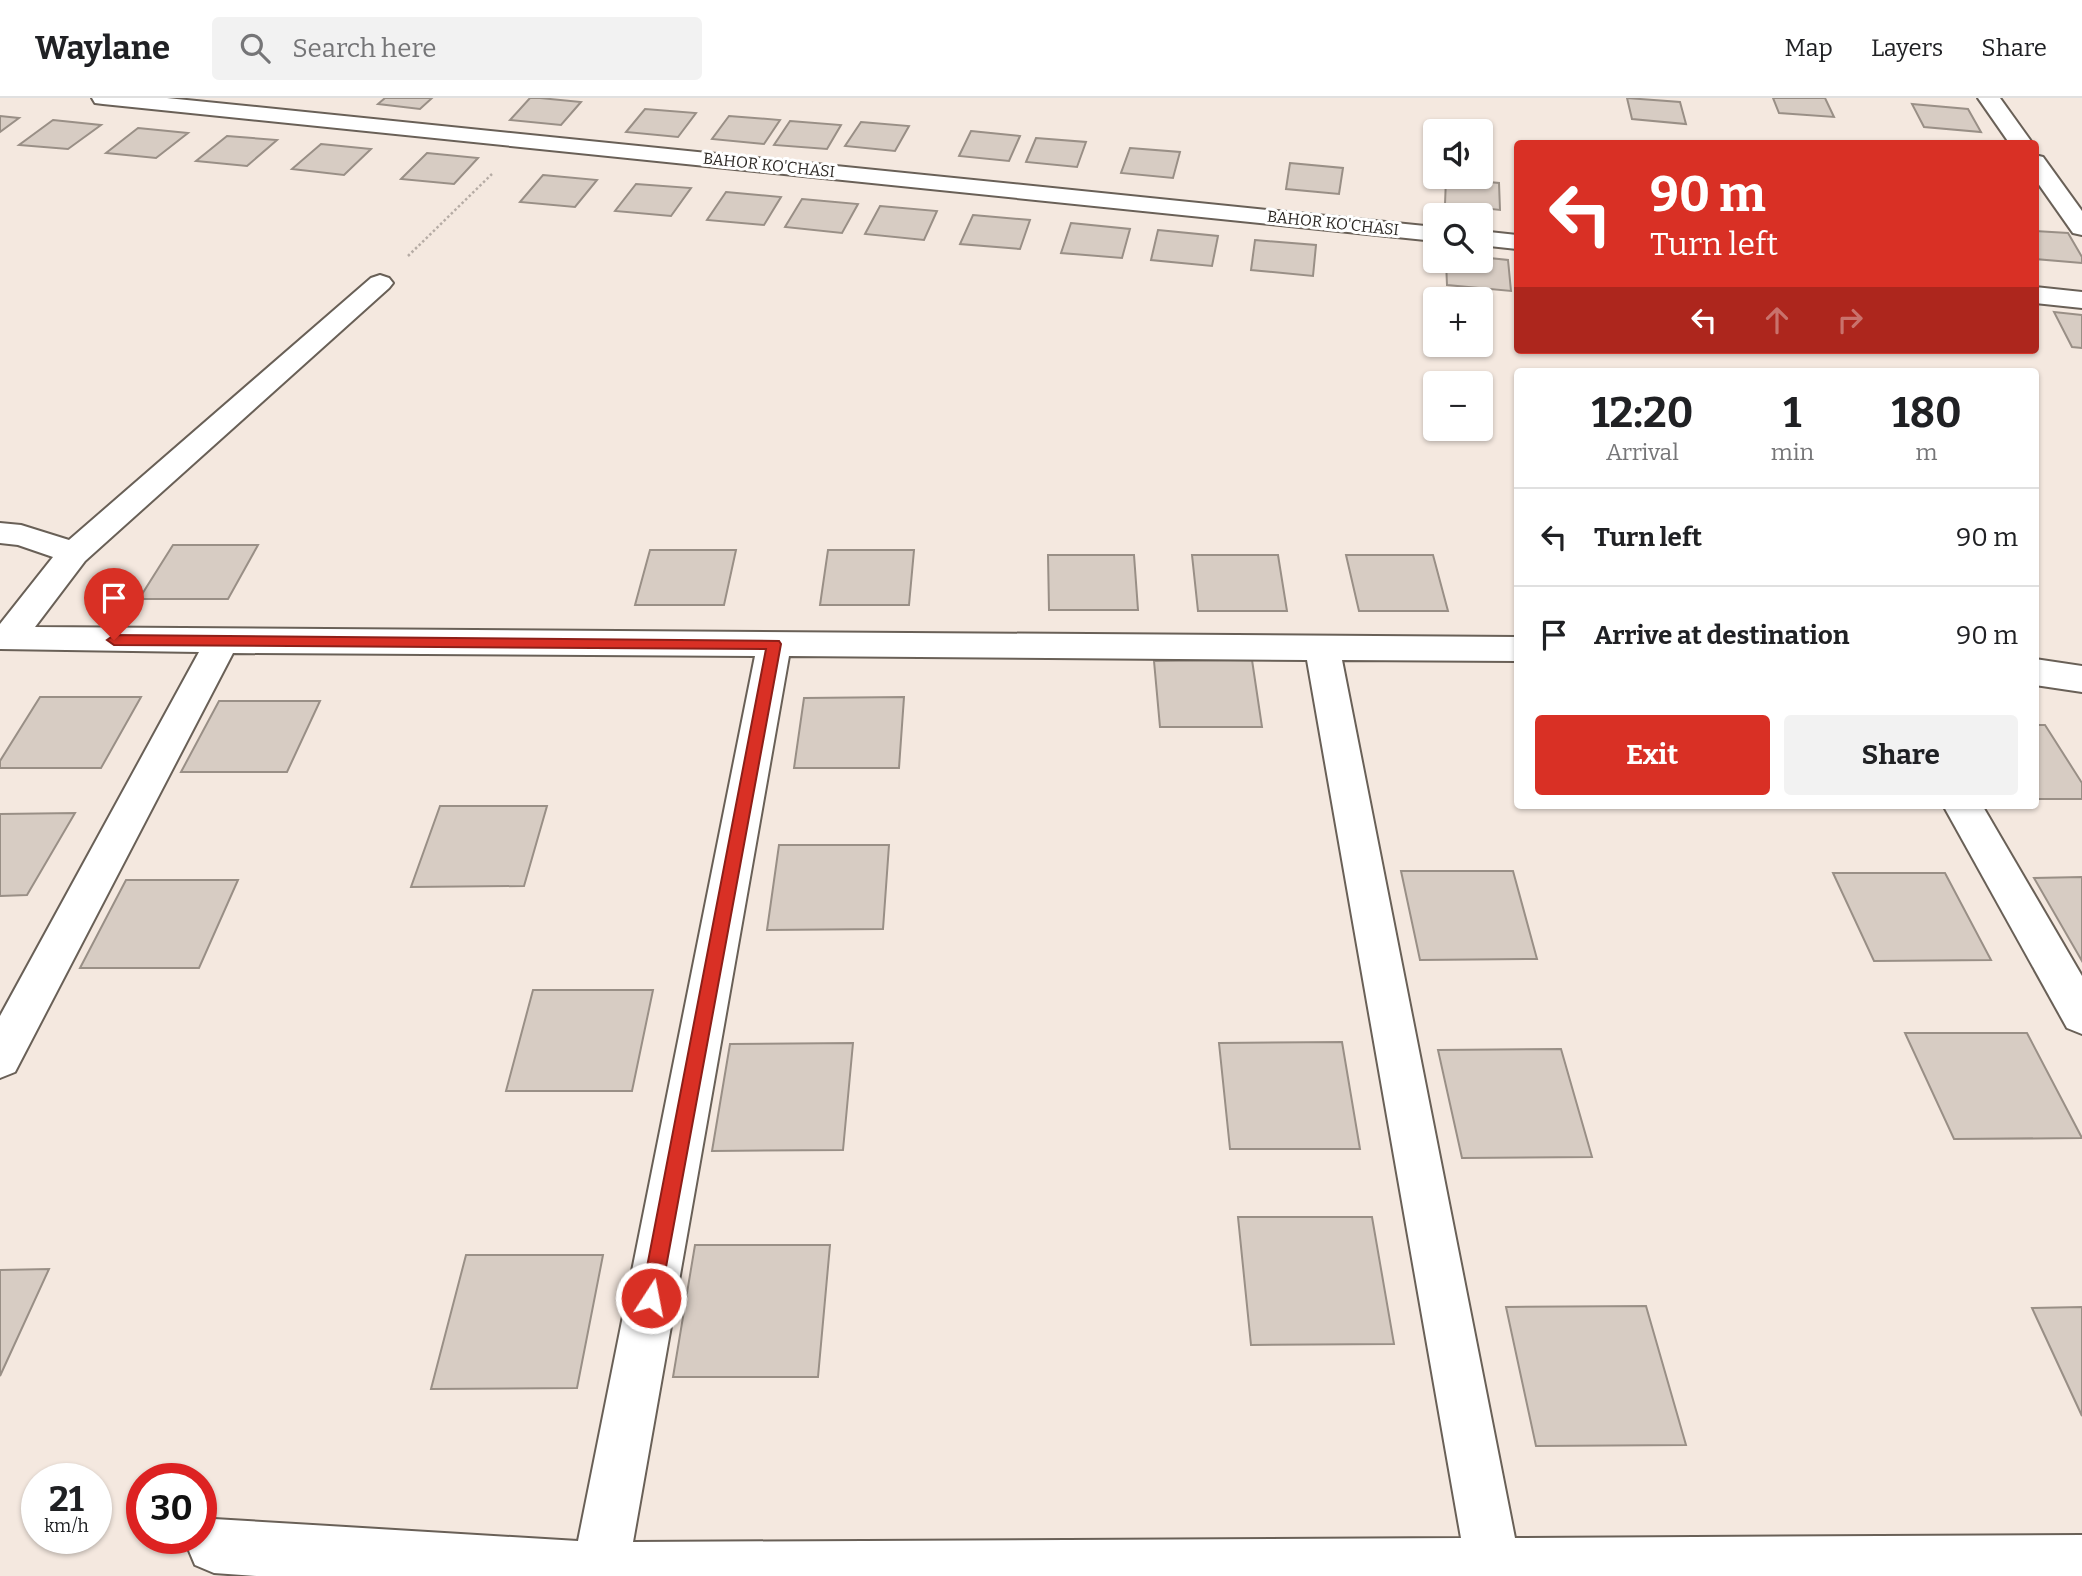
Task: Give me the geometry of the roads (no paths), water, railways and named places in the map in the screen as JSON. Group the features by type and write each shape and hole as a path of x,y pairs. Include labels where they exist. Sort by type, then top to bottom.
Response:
{"street":[{"name":"BAHOR KO'CHASI","path":"103,98 1423,233"},
{"path":"1989,98 2019,140"},
{"path":"2039,168 2082,228"},
{"path":"1493,239 1514,242"},
{"path":"380,283 74,553 6,639 1514,649"},
{"path":"2039,295 2082,300"},
{"path":"0,533 21,535 74,553"},
{"path":"0,1058 222,640"},
{"path":"600,1573 774,644"},
{"path":"1322,648 1494,1571"},
{"path":"2039,673 2082,678"},
{"path":"1964,809 2082,1015"},
{"path":"217,1546 600,1573 1494,1571 2082,1563"}]}
